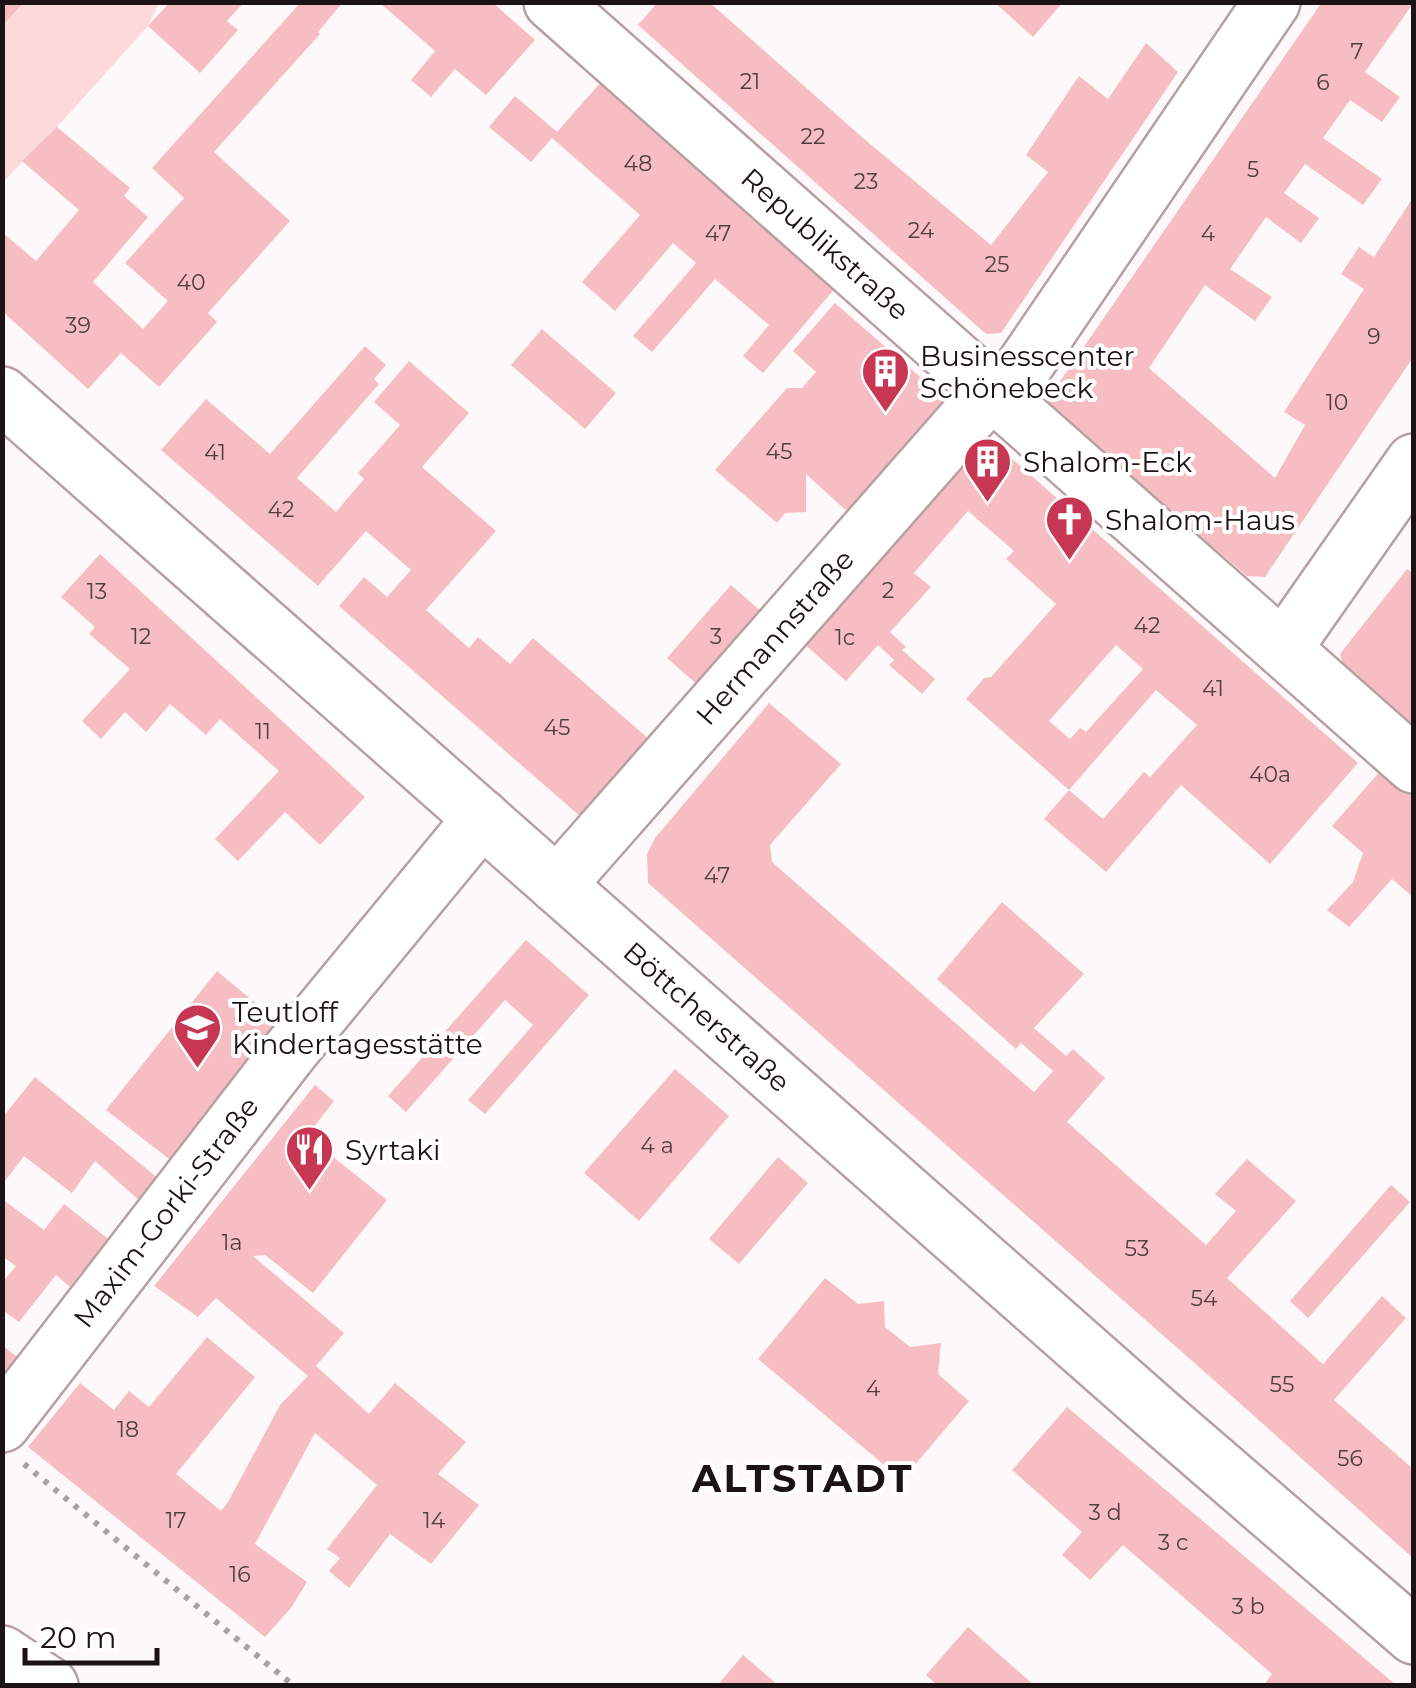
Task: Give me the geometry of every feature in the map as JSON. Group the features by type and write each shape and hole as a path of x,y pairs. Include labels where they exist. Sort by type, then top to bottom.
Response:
{"street":[{"name":"Republikstraße","path":"552,2 1414,765"},
{"name":"Hermannstraße","path":"557,884 996,395 1272,2"},
{"name":"Böttcherstraße","path":"2,394 1158,1415 1414,1636"},
{"path":"1283,648 1414,462"},
{"name":"Maxim-Gorki-Straße","path":"10,1441 291,1050 482,818"},
{"path":"2,1654 50,1686"}],"path":[{"path":"10,1441 294,1686"}],"shaded area":[{"path":"25,3 159,3 148,26 3,182 2,26"}],"building":[{"path":"2,2 25,2 2,26"},
{"path":"170,2 244,2 227,21 238,30 200,73 148,26"},
{"path":"301,2 343,2 320,34 214,152 290,221 208,313 217,322 159,387 121,353 88,389 2,311 2,232 36,261 79,210 22,161 57,127 130,188 124,196 148,217 93,282 143,329 168,301 125,263 184,198 152,168"},
{"path":"379,2 492,2 535,40 486,95 455,69 431,97 411,80 435,51"},
{"path":"658,2 709,2 991,245 1048,172 1026,155 1079,76 1108,99 1146,43 1178,72 1001,333 986,334 638,25"},
{"path":"994,2 1063,2 1033,37"},
{"path":"1322,2 1414,2 1365,72 1400,97 1382,122 1350,100 1323,138 1382,179 1363,205 1305,164 1284,193 1319,218 1301,243 1266,217 1230,269 1272,297 1255,321 1205,285 1149,368 1275,478 1305,425 1284,412 1364,289 1341,274 1359,247 1374,257 1414,196 1414,356 1265,577 1247,576 1045,403"},
{"path":"601,82 837,286 763,373 743,356 769,325 715,279 652,352 633,336 696,263 673,243 615,311 582,282 640,215 552,138 531,162 489,127 515,96 557,132"},
{"name":"Businesscenter Schönebeck","path":"835,303 950,403 851,515 806,474 806,512 785,513 777,523 715,470 787,388 802,388 816,372 793,351"},
{"path":"542,329 616,393 585,429 511,365"},
{"path":"365,346 386,365 374,379 379,384 297,478 336,512 364,479 358,473 400,425 374,402 409,361 469,413 422,467 496,531 426,610 469,648 478,637 510,664 533,638 650,740 582,818 339,606 364,577 387,597 411,570 366,531 318,586 161,450 206,399 270,454"},
{"path":"984,434 1358,763 1270,864 1181,785 1106,872 1044,819 1069,790 966,699 984,678 991,677 1056,604 1006,559 1014,551 968,511 914,573 931,587 890,632 906,647 902,650 935,679 922,694 889,665 894,660 878,645 846,681 801,641","holes":["1116,645 1143,669 1086,732 1080,728 1070,739 1049,721","1156,690 1197,725 1150,777 1144,772 1103,819 1069,790"]},
{"path":"100,554 365,797 320,845 285,812 238,861 215,839 279,771 220,719 206,735 170,704 146,732 125,712 101,739 82,721 130,669 89,634 95,627 61,597"},
{"path":"1407,569 1414,574 1414,728 1344,669 1340,654"},
{"path":"731,585 764,614 700,687 667,658"},
{"path":"769,703 841,764 770,845 772,862 1034,1092 1053,1071 1021,1043 1016,1049 937,979 1002,902 1084,974 1034,1028 1066,1056 1073,1049 1105,1078 1067,1122 1206,1245 1236,1211 1215,1194 1247,1159 1296,1201 1227,1278 1323,1364 1382,1296 1406,1318 1334,1400 1411,1467 1414,1464 1414,1559 648,883 647,854 655,838"},
{"path":"1382,769 1414,796 1414,898 1392,879 1349,927 1327,910 1353,882 1363,853 1332,826"},
{"path":"526,940 589,995 485,1114 468,1100 533,1025 505,1000 406,1112 388,1096"},
{"path":"217,971 278,1022 173,1162 106,1110"},
{"path":"675,1069 729,1116 639,1221 584,1173"},
{"path":"35,1077 160,1180 142,1203 95,1161 72,1193 24,1156 2,1185 2,1118"},
{"path":"315,1085 334,1101 307,1136 387,1200 313,1293 265,1255 253,1256 344,1333 316,1366 369,1414 395,1383 466,1442 438,1474 479,1505 431,1564 390,1534 349,1588 329,1571 340,1558 327,1549 377,1485 315,1433 255,1544 307,1582 291,1608 265,1637 28,1447 80,1383 114,1410 129,1391 149,1407 207,1337 255,1377 176,1474 221,1511 280,1405 308,1376 216,1298 198,1317 154,1286"},
{"path":"778,1157 808,1183 739,1264 709,1239"},
{"path":"1391,1185 1410,1202 1308,1318 1290,1301"},
{"path":"2,1199 44,1230 64,1204 112,1242 85,1277 81,1272 70,1287 56,1275 19,1322 5,1312 2,1315 2,1283 16,1266 2,1256"},
{"path":"825,1278 858,1304 884,1301 885,1327 910,1347 941,1343 938,1374 969,1401 902,1480 758,1359"},
{"path":"2,1345 17,1357 2,1376"},
{"path":"1067,1407 1397,1686 1263,1686 1272,1674 1123,1545 1090,1580 1062,1555 1082,1532 1012,1470"},
{"path":"968,1627 1035,1686 938,1686 926,1675"},
{"path":"743,1655 779,1686 717,1686"}],"place":[{"name":"Businesscenter Schönebeck","path":"885,414"},
{"name":"Shalom-Eck","path":"988,504"},
{"name":"Shalom-Haus","path":"1070,562"},
{"name":"Teutloff Kindertagesstätte","path":"197,1070"},
{"name":"Syrtaki","path":"310,1192"}],"district":[{"name":"ALTSTADT","path":"803,1479"}]}
